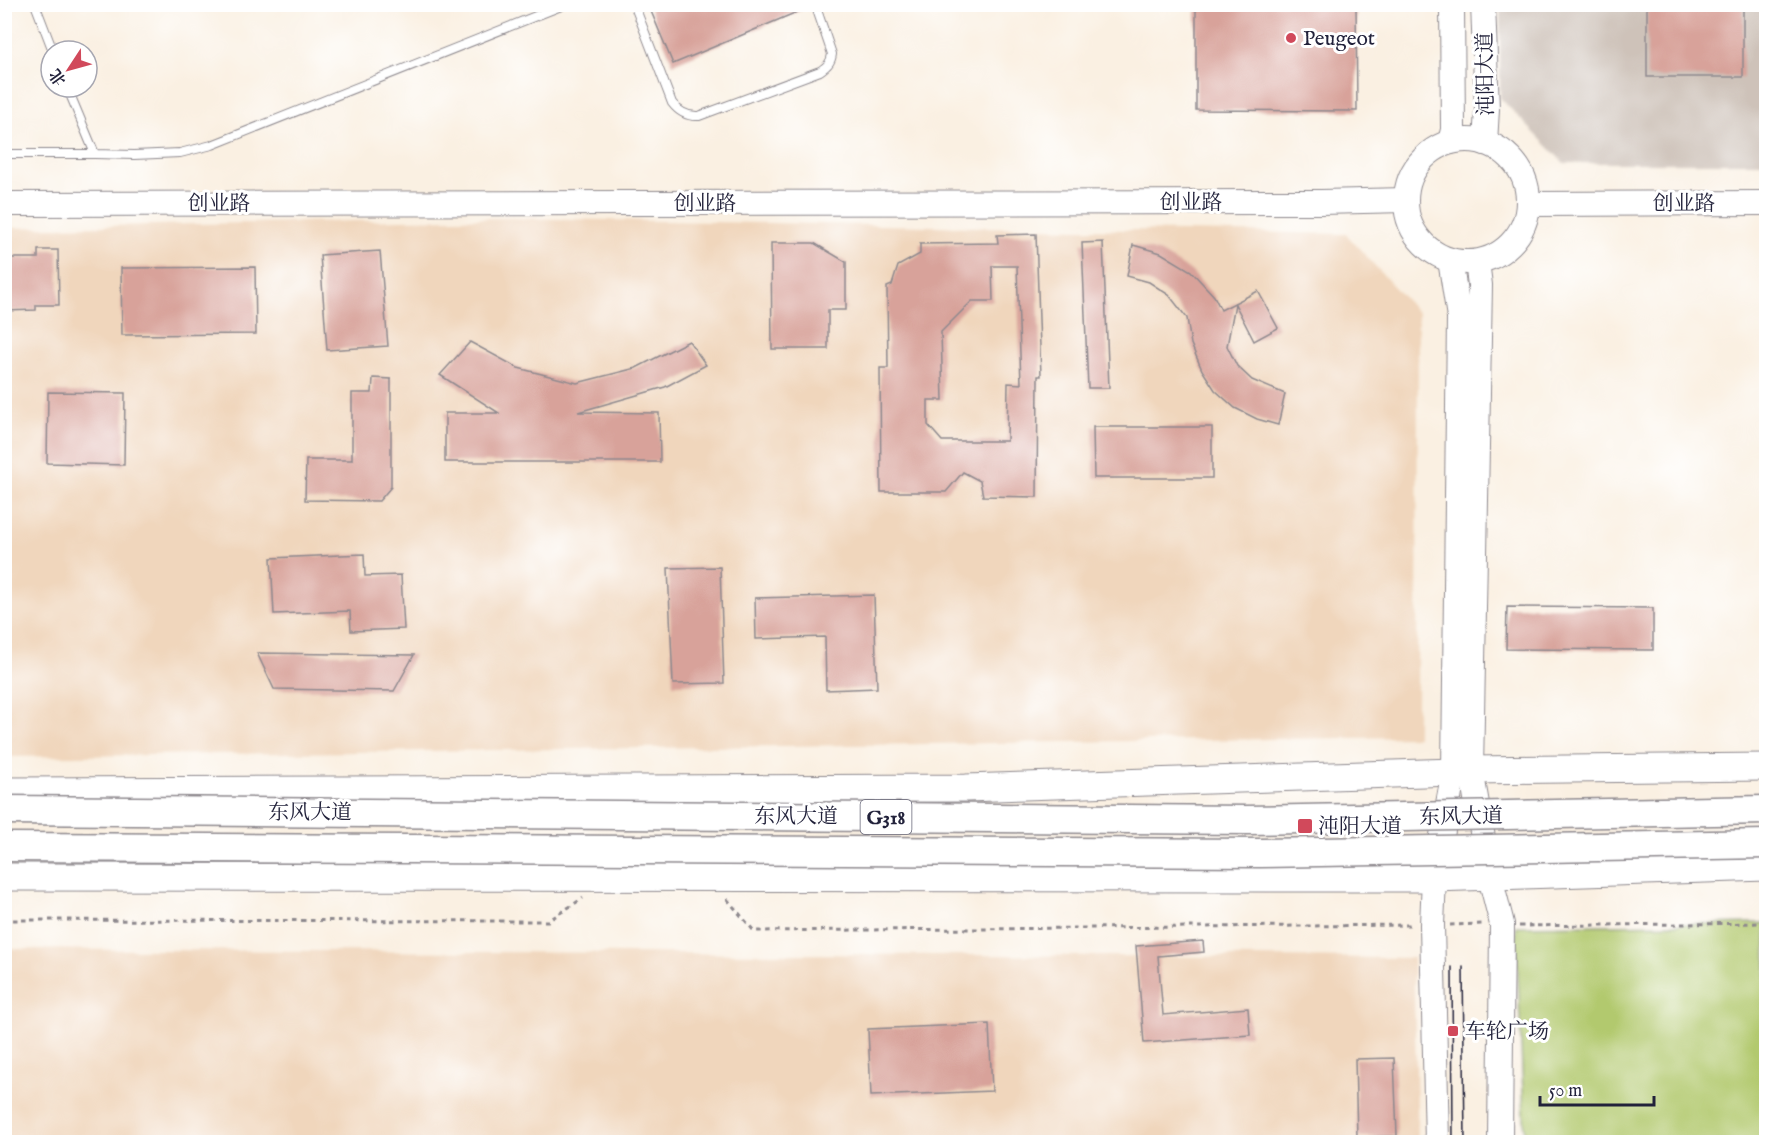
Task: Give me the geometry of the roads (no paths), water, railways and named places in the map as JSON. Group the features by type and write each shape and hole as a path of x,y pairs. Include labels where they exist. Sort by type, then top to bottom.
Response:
{"highway":[{"name":"东风大道","path":"4,810 1247,820 1767,810"},
{"name":"东风大道","path":"4,847 1260,853 1767,844"}],"main road":[{"name":"沌阳大道","path":"1450,142 1453,130 1452,4"},
{"name":"沌阳大道","path":"1483,4 1487,109 1485,143"},
{"path":"1468,140 1485,143 1503,151 1517,166 1526,184 1529,204 1524,225 1513,242 1497,256 1477,262 1463,263 1450,260 1432,251 1418,237 1409,220 1406,200 1410,181 1419,164 1433,150 1450,142 1468,140"},
{"name":"创业路","path":"4,204 1406,200"},
{"name":"创业路","path":"1529,204 1767,203"},
{"path":"1450,260 1459,317 1463,771 1502,924 1500,1143"},
{"path":"1437,1143 1432,925 1434,878 1463,771 1480,285 1477,262"},
{"path":"4,791 966,788 1463,771 1767,767"},
{"path":"4,877 1434,878 1767,867"}],"lane":[{"path":"35,4 48,39"},
{"path":"10,154 180,153 212,145 566,4"},
{"path":"634,4 672,103 678,110 691,117 732,104 826,67 832,61 832,54 815,4"},
{"path":"72,99 95,154"}],"tram line":[{"path":"1452,967 1453,1142"},
{"path":"1463,967 1465,1142"}],"place":[{"name":"Peugeot","path":"1291,38"},
{"name":"沌阳大道","path":"1305,826"},
{"name":"车轮广场","path":"1453,1031"}]}
